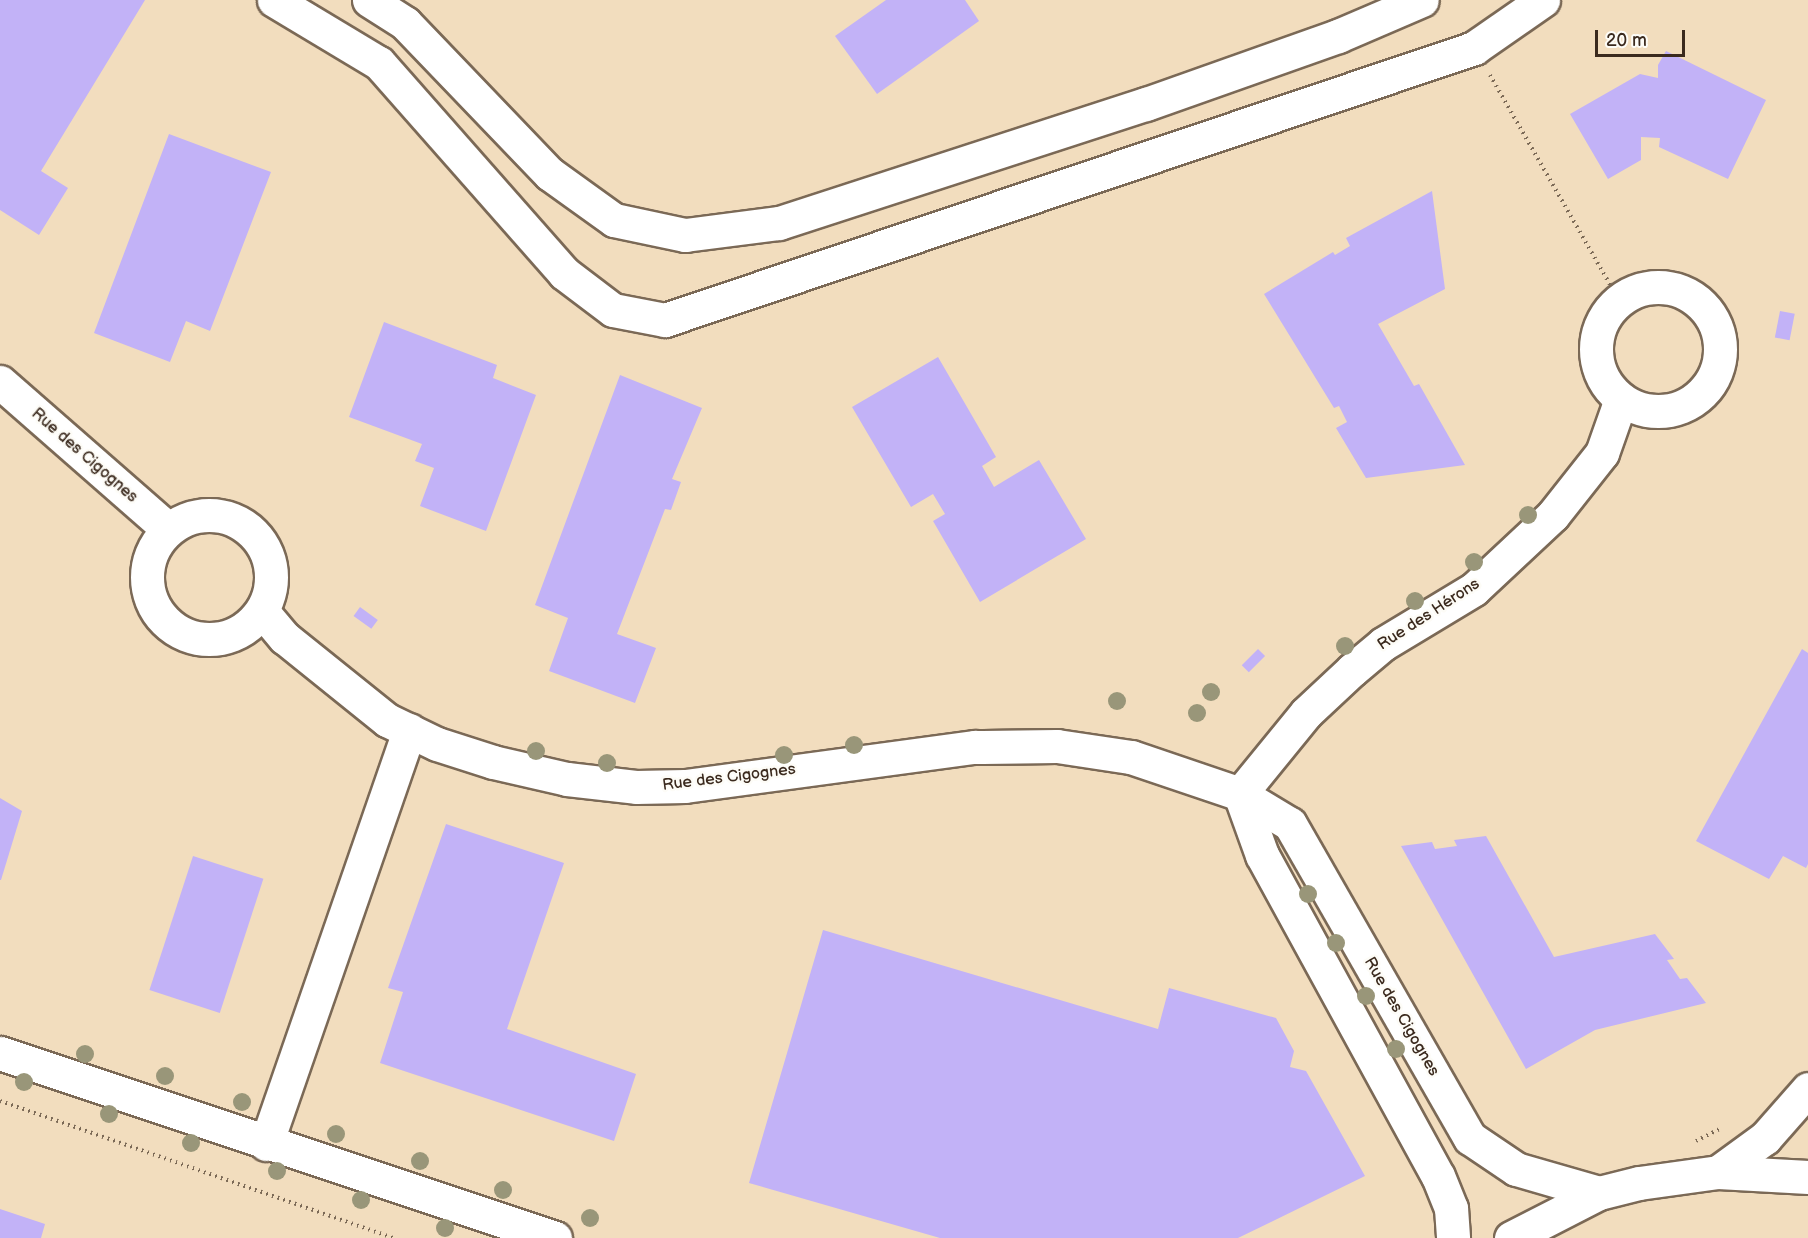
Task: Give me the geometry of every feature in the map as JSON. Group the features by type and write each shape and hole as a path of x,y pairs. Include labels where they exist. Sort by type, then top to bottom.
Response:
{"main road":[{"path":"274,0 379,63 564,273 613,310 665,320 1474,48 1543,0"},
{"path":"369,0 405,23 550,174 615,219 685,235 779,223 1146,104 1338,36 1422,0"},
{"path":"1660,287 1692,298 1714,323 1719,358 1705,390 1674,409 1637,408 1621,399 1599,369 1596,350 1606,314 1619,300 1646,288 1660,287"},
{"name":"Rue des Cigognes","path":"0,382 168,529"},
{"name":"Rue des Hérons","path":"1240,794 1266,766 1306,713 1352,670 1383,644 1474,589 1554,515 1602,453 1621,399"},
{"path":"207,515 228,518 247,528 261,543 269,560 271,578 262,611 247,627 217,639 184,635 166,624 153,607 147,587 147,565 154,545 168,529 186,518 207,515"},
{"name":"Rue des Cigognes","path":"262,611 285,639 387,720 493,762 567,779 636,787 685,786 975,747 1057,746 1131,757 1240,794 1290,824 1470,1138 1516,1169 1599,1193"},
{"path":"266,1144 409,730"},
{"path":"1240,794 1262,855 1438,1176 1451,1208 1453,1238"},
{"path":"0,1053 266,1144 555,1238"},
{"path":"1718,1172 1765,1138 1808,1089"},
{"path":"1511,1238 1599,1193 1718,1172 1802,1176"}],"path":[{"path":"1474,48 1619,300"},
{"path":"0,1101 394,1238"}],"building":[{"path":"0,0 145,0 41,171 68,188 39,235 0,210"},
{"path":"886,0 965,0 979,21 877,94 835,36"},
{"path":"1666,51 1766,100 1728,179 1659,147 1660,138 1641,137 1641,160 1608,179 1570,114 1640,74 1658,78 1658,65"},
{"path":"169,134 271,172 210,331 186,321 170,362 94,333"},
{"path":"1432,191 1445,289 1378,324 1414,386 1419,384 1465,465 1366,478 1336,428 1347,422 1339,406 1334,408 1264,294 1333,252 1335,255 1350,246 1346,238"},
{"path":"1780,311 1795,314 1790,340 1775,338"},
{"path":"384,322 497,365 493,378 536,395 486,531 420,506 434,468 415,461 422,444 349,417"},
{"path":"938,357 996,457 982,466 994,487 1039,460 1086,539 980,602 933,521 945,514 933,494 911,507 852,407"},
{"path":"620,375 702,408 672,479 681,482 671,510 665,509 617,634 656,648 635,703 549,671 568,618 535,605"},
{"path":"360,607 378,620 371,629 354,616"},
{"path":"1258,649 1265,656 1249,672 1242,665"},
{"path":"1802,649 1808,653 1808,864 1806,868 1783,856 1769,879 1696,841"},
{"path":"0,798 22,811 1,880 0,880"},
{"path":"446,824 564,863 507,1029 636,1074 614,1141 380,1063 403,992 388,988"},
{"path":"1486,836 1554,957 1655,934 1674,959 1667,960 1680,979 1687,978 1706,1003 1595,1030 1526,1069 1401,846 1432,842 1435,849 1457,846 1454,840"},
{"path":"193,856 263,879 220,1013 149,990"},
{"path":"823,930 1158,1029 1169,988 1276,1018 1294,1051 1290,1067 1306,1071 1365,1176 1238,1238 940,1238 749,1183"},
{"path":"0,1209 45,1224 41,1238 0,1238"}]}
